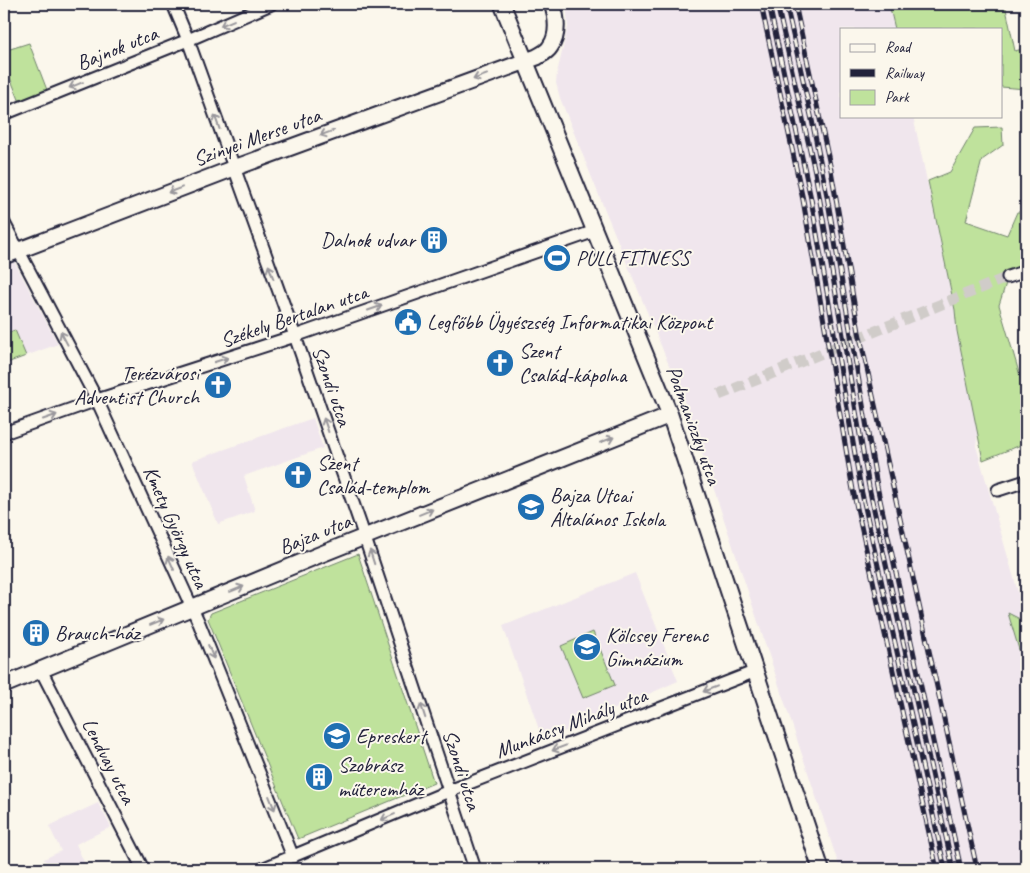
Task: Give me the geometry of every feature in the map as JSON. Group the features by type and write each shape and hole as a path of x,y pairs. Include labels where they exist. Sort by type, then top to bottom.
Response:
{"street":[{"name":"Szondi utca","path":"173,4 188,40 295,336 365,537 475,869"},
{"name":"Bajnok utca","path":"4,114 188,40 271,4"},
{"name":"Podmaniczky utca","path":"502,4 670,415 821,869"},
{"name":"Szinyei Merse utca","path":"11,253 234,168 537,57 549,49 553,43 556,28 552,4"},
{"name":"Kmety György utca","path":"4,223 11,253 97,400 192,608 293,856"},
{"name":"Székely Bertalan utca","path":"4,433 97,400 295,336 595,231"},
{"path":"1008,277 1026,271"},
{"name":"Bajza utca","path":"4,685 365,537 670,415"},
{"path":"998,490 1026,481"},
{"name":"Lendvay utca","path":"41,670 144,869"},
{"name":"Munkácsy Mihály utca","path":"262,869 449,791 756,671"}],"shaded area":[{"path":"566,4 889,4 895,28 840,28 840,118 913,118 955,311 957,330 992,321 976,446 1026,620 1026,869 840,869 688,411 560,98 556,83 557,73 568,27"},
{"path":"14,261 58,344 4,364 4,265"},
{"path":"313,418 323,448 244,476 255,511 218,524 192,461"},
{"name":"Kölcsey Ferenc Gimnázium","path":"635,573 678,681 543,741 503,626"},
{"path":"98,803 111,827 76,844 87,869 49,869 44,859 61,851 49,826"}],"green space":[{"path":"889,4 1005,4 1015,51 1026,48 1026,89 1002,87 1002,28 895,28"},
{"path":"29,43 47,90 20,102 4,63 4,51"},
{"path":"1002,127 1003,145 982,160 966,221 1007,235 1017,212 1026,212 1026,264 1007,273 1008,277 999,305 1026,396 1026,443 983,460 957,331 955,310 928,181 950,172 975,128"},
{"path":"15,330 26,356 4,364 4,334"},
{"name":"Epreskert","path":"358,554 434,783 298,839 208,619 211,613"},
{"path":"1008,613 1026,622 1026,673"},
{"path":"593,632 615,685 583,698 561,646"}],"tunnel":[{"path":"719,395 1008,277"}],"railway":[{"path":"761,4 803,200 853,490 937,869"},
{"path":"769,4 811,199 861,489 945,869"},
{"path":"777,4 815,172 869,487 953,869"},
{"path":"786,4 827,196 877,486 961,869"},
{"path":"795,4 831,170 859,332 977,869"}],"place":[{"name":"Dalnok udvar","path":"434,240"},
{"name":"PULL FITNESS","path":"557,258"},
{"name":"Legfőbb Ügyészség Informatikai Központ","path":"408,322"},
{"name":"Szent Család-kápolna","path":"500,363"},
{"name":"Terézvárosi Adventist Church","path":"218,385"},
{"name":"Szent Család-templom","path":"298,475"},
{"name":"Bajza Utcai Általános Iskola","path":"531,507"},
{"name":"Brauch-ház","path":"36,633"},
{"name":"Kölcsey Ferenc Gimnázium","path":"587,647"},
{"name":"Epreskert","path":"337,736"},
{"name":"Szobrász műteremház","path":"319,777"}]}
